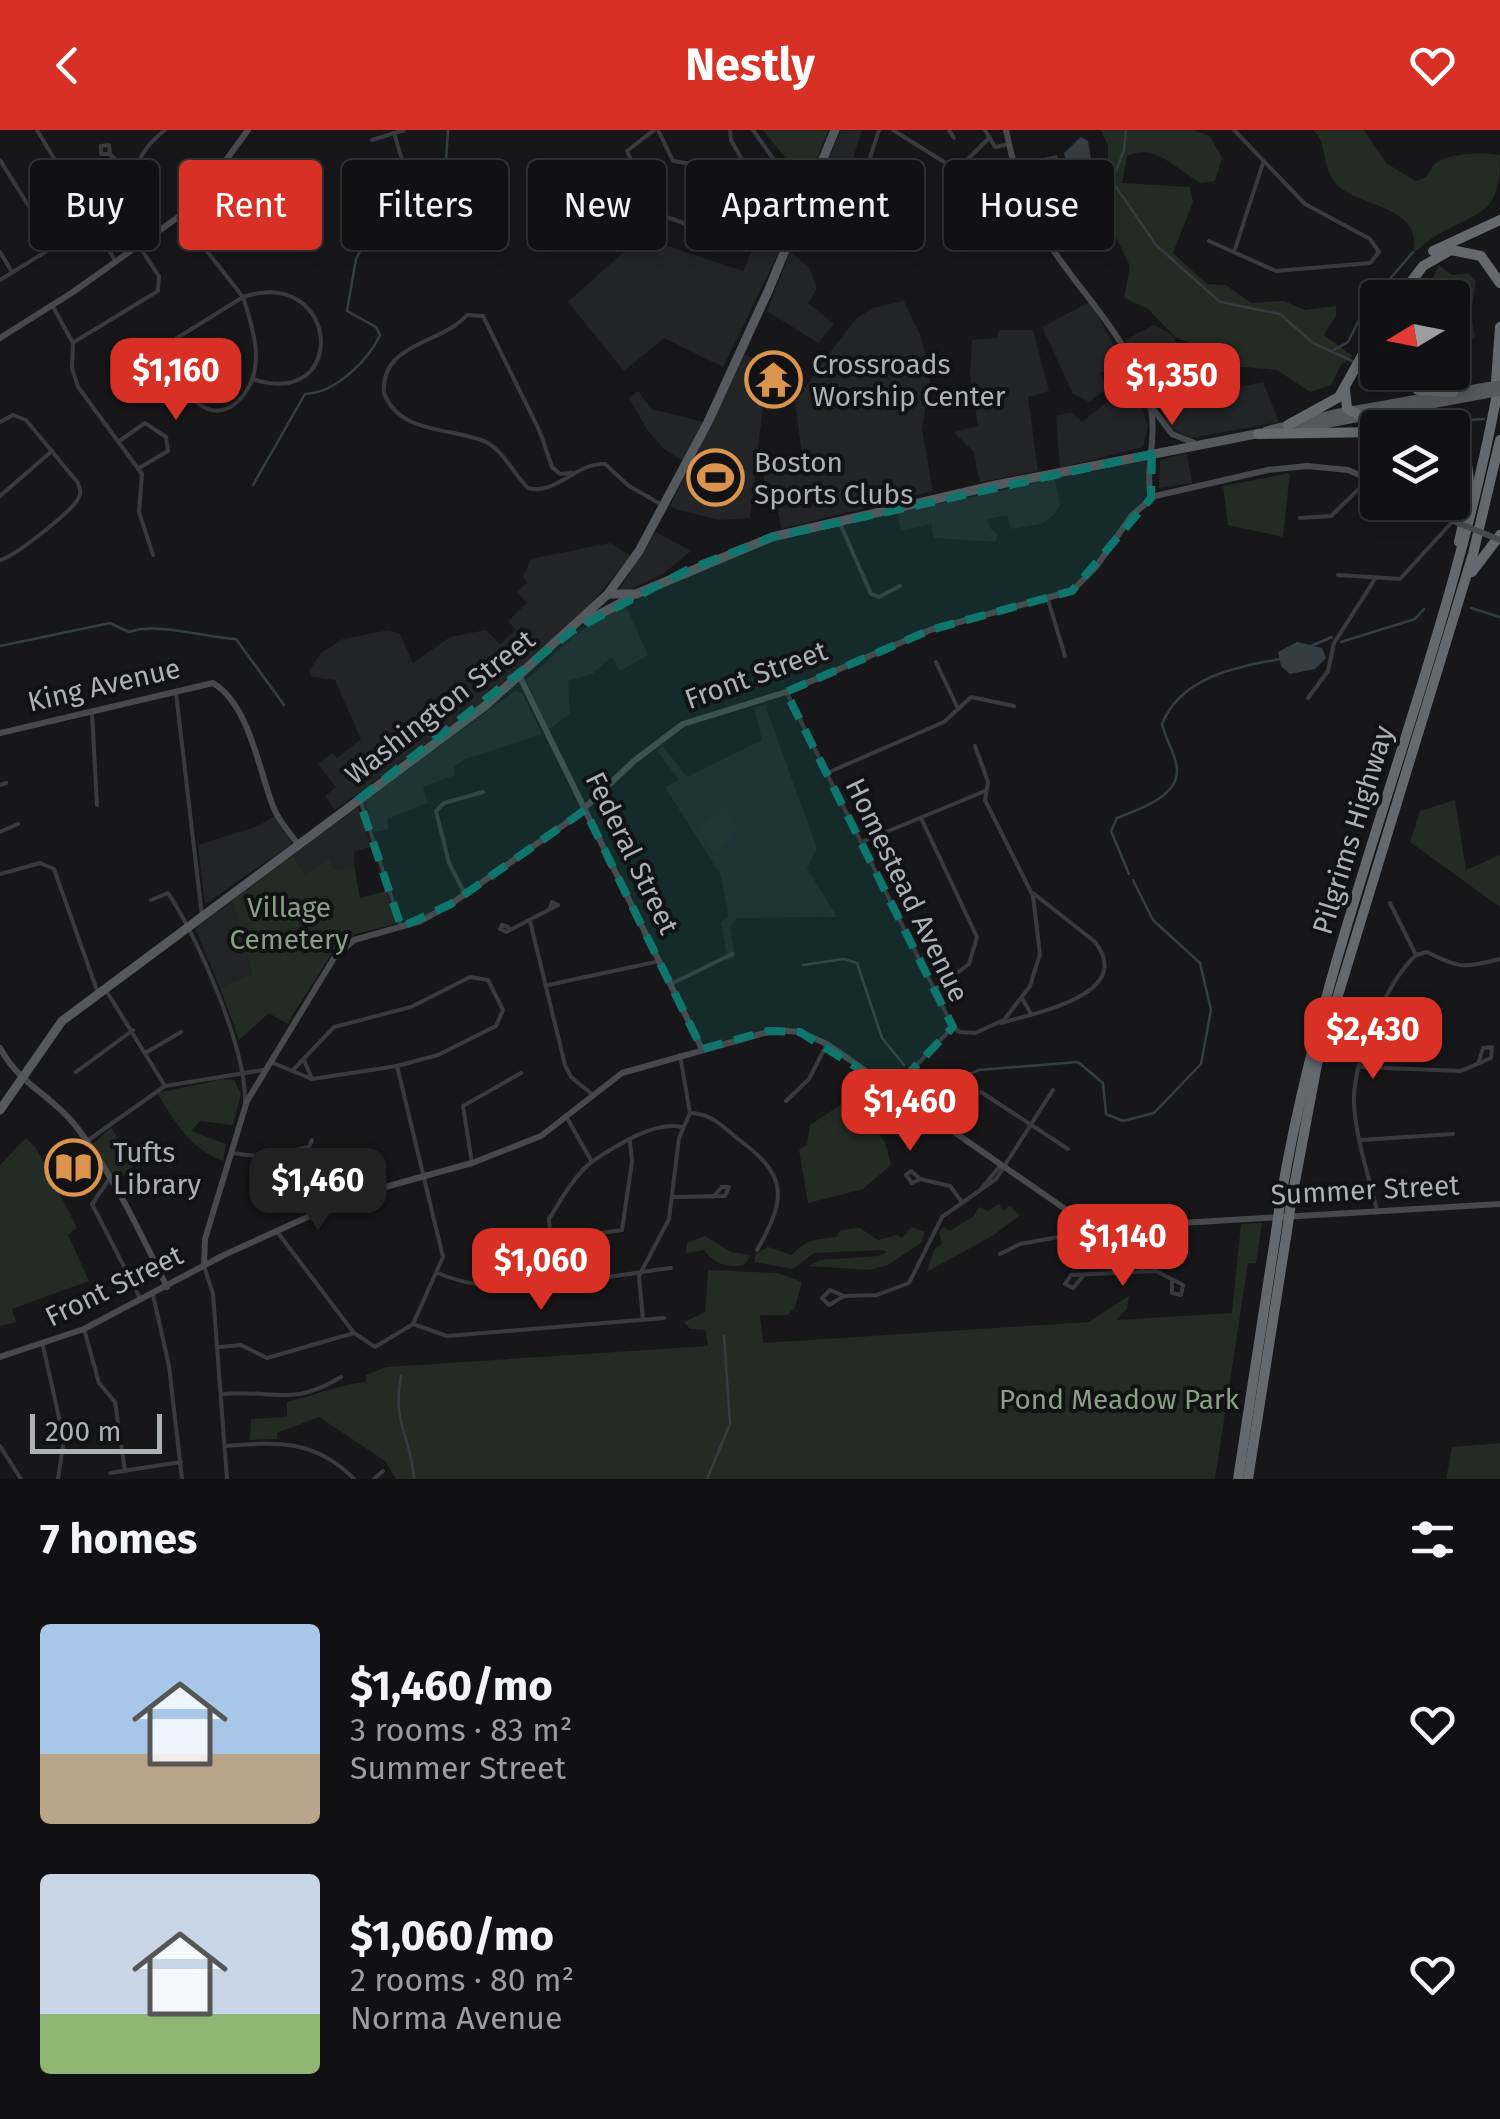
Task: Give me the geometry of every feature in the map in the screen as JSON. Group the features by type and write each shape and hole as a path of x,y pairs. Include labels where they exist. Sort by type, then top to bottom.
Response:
{"highway":[{"path":"1404,280 1430,254 1500,220"},
{"path":"1411,280 1426,263 1452,250 1481,256 1500,283"},
{"path":"1495,437 1500,327"},
{"path":"1288,424 1331,404 1360,361"},
{"name":"Pilgrims Highway","path":"1238,1479 1312,1042 1446,622 1495,437 1500,376"},
{"path":"1348,384 1344,400 1348,411 1360,417"},
{"path":"1420,390 1454,392"},
{"path":"1258,434 1360,432"},
{"path":"1446,622 1462,520"},
{"path":"1446,622 1478,562 1500,538"},
{"name":"Pilgrims Highway","path":"1286,1204 1321,1048 1438,668 1446,622"},
{"name":"Pilgrims Highway","path":"1248,1479 1281,1232"}],"main road":[{"name":"Washington Street","path":"823,160 835,130"},
{"name":"Washington Street","path":"2,1104 58,1025 520,677 607,596 630,566 664,506 712,412 785,250"},
{"path":"1258,434 1348,411 1500,388"},
{"path":"1393,410 1485,390"},
{"path":"572,631 636,594 751,544 839,521 1152,454 1360,417"},
{"path":"607,596 636,594"},
{"path":"607,596 624,602"}],"street":[{"path":"38,130 56,160"},
{"path":"140,160 144,150 165,130"},
{"path":"228,160 248,130"},
{"path":"372,140 404,130"},
{"path":"686,163 672,161 656,130 627,151 655,213 686,224"},
{"path":"730,130 742,160"},
{"path":"753,130 774,160"},
{"path":"869,160 880,130"},
{"path":"893,130 957,170 989,138"},
{"path":"949,130 954,138"},
{"path":"985,130 998,148 1009,144"},
{"path":"1006,130 1037,224 1107,319 1150,405 1172,434 1202,444"},
{"path":"1209,241 1282,271 1370,263 1380,252 1370,239 1305,204 1234,130"},
{"path":"394,133 402,160"},
{"path":"110,154 116,160"},
{"path":"0,160 30,209"},
{"path":"1235,250 1263,163"},
{"path":"0,280 50,250"},
{"path":"109,250 116,262"},
{"path":"1,333 52,305 133,250"},
{"path":"74,343 158,291 159,276 142,250"},
{"path":"206,250 242,297 255,343 253,379 236,404 212,410 160,369 162,354 176,338 242,297 271,292 292,297 312,313 324,338 318,360 295,382 280,386 253,379"},
{"path":"0,252 12,272"},
{"path":"52,305 74,343 72,368 78,387 139,468 143,482 139,512 153,554"},
{"path":"572,473 560,474 552,467 540,432 483,316 467,314 458,326 401,353 388,367 384,383 388,401 417,424 486,442 532,490 547,488 594,464 610,465 629,486 664,506"},
{"path":"1150,405 1151,498 1294,467 1330,468 1360,477"},
{"path":"0,422 22,416 78,483 79,498 12,556 0,560"},
{"path":"118,442 146,422 166,437 168,450 139,468"},
{"path":"0,496 52,451"},
{"path":"1300,518 1334,515 1360,493"},
{"name":"Front Street","path":"0,1357 42,1346 84,1328 204,1266 203,1248 245,1106 263,1070 342,948 362,937 430,916 465,894 584,809 677,728 786,692 930,630 1048,600 1082,583 1132,514 1151,498"},
{"path":"1452,520 1500,538"},
{"path":"839,521 873,596 882,596 900,586"},
{"path":"1338,575 1395,580 1406,575 1456,522"},
{"path":"1308,698 1328,671 1334,644 1375,578"},
{"path":"1048,600 1065,656"},
{"path":"936,662 958,709"},
{"name":"Federal Street","path":"520,677 702,1049"},
{"name":"King Avenue","path":"0,733 208,683 220,688 256,746 274,809 298,844"},
{"path":"176,692 202,916"},
{"name":"Homestead Avenue","path":"786,692 953,1027 893,1090"},
{"path":"827,773 944,722 978,696 1014,706"},
{"path":"92,712 98,805"},
{"path":"974,746 987,778 984,800 1032,892 1039,918 1038,966 1022,998 997,1025"},
{"path":"862,842 985,791"},
{"path":"465,894 448,863 436,811 444,803 483,792"},
{"path":"359,798 401,927"},
{"path":"921,818 977,937 968,964 934,990"},
{"path":"0,832 18,824"},
{"path":"0,874 26,865 46,863 54,868 101,990 133,1030 165,1086"},
{"path":"953,1027 970,1034 1031,1014 1086,994 1104,974 1099,947 1032,892"},
{"path":"151,900 168,893 188,926"},
{"path":"1390,903 1416,955"},
{"path":"508,927 530,921 550,908"},
{"path":"1039,918 1055,910"},
{"path":"530,921 568,1072 592,1095"},
{"name":"Front Street","path":"188,926 243,1075 245,1106"},
{"path":"1377,1212 1354,1095 1360,1067 1393,978 1416,955 1427,952 1448,965 1464,968 1500,958"},
{"path":"671,984 732,954"},
{"path":"547,986 660,961"},
{"path":"270,1061 290,1071 312,1078 397,1066 438,1055 496,1026 503,1010 488,980 470,978 411,1007 334,1027 318,1038 290,1071"},
{"path":"1022,998 1031,1014"},
{"path":"76,1072 133,1030"},
{"name":"Summer Street","path":"204,1266 356,1196 472,1163 541,1136 622,1073 775,1030 800,1032 827,1044 1071,1213 1091,1222 1148,1225 1500,1204"},
{"path":"147,1052 181,1032"},
{"path":"786,1101 800,1092 827,1044"},
{"path":"0,1048 20,1080 62,1112 87,1142 167,1287"},
{"path":"643,1320 642,1272 664,1232 682,1127 690,1113 680,1055"},
{"path":"304,1059 312,1078"},
{"path":"1360,1067 1412,1066 1438,1072 1478,1064"},
{"path":"278,1232 354,1333 375,1347 412,1324 438,1274 442,1248 397,1066"},
{"path":"87,1142 165,1086 263,1070"},
{"path":"472,1163 463,1106 521,1073"},
{"path":"844,1296 884,1294 904,1286 920,1267 942,1216 996,1180 1053,1090"},
{"path":"982,1092 1068,1149"},
{"path":"690,1113 713,1117 759,1152 773,1171 778,1206 757,1250"},
{"path":"567,1118 592,1162"},
{"path":"630,1142 632,1162 623,1226 585,1236 550,1232 549,1219 592,1162 630,1142 667,1126 682,1127"},
{"path":"1361,1140 1454,1134"},
{"path":"231,1153 264,1157 309,1147 312,1140"},
{"path":"110,1178 92,1204 142,1301"},
{"path":"920,1178 950,1186 962,1202"},
{"path":"672,1197 712,1197"},
{"path":"1071,1213 1081,1234"},
{"path":"1142,1271 1148,1225"},
{"path":"1000,1254 1015,1245 1118,1226"},
{"path":"204,1266 218,1347 227,1479"},
{"path":"438,1274 467,1286 484,1286 671,1268"},
{"path":"1084,1275 1161,1272 1172,1280"},
{"path":"153,1295 169,1366 182,1479"},
{"path":"412,1324 448,1336 664,1318"},
{"path":"84,1328 101,1386 115,1402 125,1471"},
{"path":"218,1347 241,1345 271,1357 354,1333"},
{"path":"42,1346 64,1440 58,1479"},
{"path":"222,1394 252,1392 289,1398 320,1390 341,1377"},
{"path":"225,1446 281,1442 303,1445 329,1458 354,1479"},
{"path":"0,1446 21,1479"},
{"path":"110,1473 181,1462"},
{"path":"374,1479 383,1470"}],"highlighted area":[{"path":"1152,454 1151,498 1072,591 930,630 786,692 953,1027 893,1090 800,1032 767,1031 702,1049 585,810 451,904 401,927 359,799 572,631 687,570 772,537"}],"shaded area":[{"path":"841,130 862,130 852,160 829,160"},
{"path":"1081,137 1088,141 1091,160 1066,160 1064,153"},
{"path":"666,246 743,271 752,250 780,250 723,367 664,338 624,371 568,302 626,250 666,250"},
{"path":"790,252 809,267 817,288 808,303 834,324 818,343 767,311"},
{"path":"904,301 921,337 931,375 922,430 933,491 781,529 777,504 769,505 760,461 802,453 795,403 823,361 857,318 873,308"},
{"path":"1090,302 1124,364 1100,373 1108,388 1089,402 1073,394 1042,327"},
{"path":"1154,325 1173,335 1177,346 1191,350 1193,370 1162,373 1173,402 1207,397 1206,389 1220,386 1222,391 1263,382 1279,422 1191,438 1169,427 1146,379 1162,372 1142,372 1125,340"},
{"path":"999,330 1033,330 1049,391 1028,397 1038,471 980,482 973,451 954,432 978,426 970,375 972,340 997,338"},
{"path":"744,354 792,376 786,388 764,397 750,518 719,520 678,510 670,506"},
{"path":"1134,380 1148,426 1143,447 1060,468 1056,415 1072,413 1082,422"},
{"path":"638,391 651,409 703,422 683,461 664,449 648,431 629,398"},
{"path":"1187,454 1192,483 1159,488 1160,460"},
{"path":"1055,479 1060,505 1054,515 1041,524 1011,529 1007,515 988,519 990,528 998,535 995,542 934,538 931,524 901,531 897,513"},
{"path":"656,532 691,551 663,574 623,593 619,590"},
{"path":"610,543 630,556 593,602 487,699 335,810 325,796 336,787 318,764 332,753 337,758 361,739 335,680 312,677 309,671 321,653 343,639 389,630 400,634 413,663 450,637 486,630 500,644 515,630 508,621 527,603 517,592 527,583 523,577 531,559"},
{"path":"625,604 648,655 620,671 612,657 592,674 568,681 570,713 549,730 526,680 579,632"},
{"path":"1297,642 1322,648 1326,658 1315,669 1290,674 1281,666 1278,652"},
{"path":"515,691 522,693 542,734 465,759 454,767 455,775 423,787 428,803 387,819 389,829 374,832 365,801"},
{"path":"765,705 817,848 807,868 837,917 737,918 730,926 735,957 728,961 721,922 728,917 720,874 665,787 679,780 657,751 663,746 687,777 762,740 754,708"},
{"path":"358,807 372,846 354,852 354,865 334,870 329,860 305,875 293,855"},
{"path":"275,816 292,844 205,904 198,845 258,826"},
{"path":"232,901 252,975 220,988 195,928"}],"green space":[{"path":"763,130 829,130 816,160 787,160"},
{"path":"1101,130 1192,130 1210,136 1222,158 1215,181 1201,183 1157,155 1138,153 1127,156 1122,183 1190,187 1193,202 1173,253 1207,284 1226,285 1251,303 1284,301 1305,310 1336,306 1336,316 1324,335 1353,356 1341,365 1331,385 1310,392 1277,370 1199,363 1188,342 1176,338 1147,308 1124,298 1130,266 1114,233 1114,160 1108,160 1108,146"},
{"path":"1313,130 1364,130 1386,163 1415,181 1425,178 1438,161 1446,158 1475,153 1500,155 1497,188 1487,207 1413,252 1414,237 1400,217 1348,193 1332,179 1321,142"},
{"path":"1439,265 1452,275 1468,273 1476,281 1471,313 1475,337 1470,343 1470,280 1432,280"},
{"path":"1290,473 1283,537 1228,525 1223,486"},
{"path":"1455,800 1466,870 1500,855 1500,907 1410,842 1420,811"},
{"path":"726,807 736,827 728,842 715,853 699,828"},
{"name":"Village Cemetery","path":"293,855 305,874 329,859 334,870 354,865 360,898 387,891 395,924 356,934 336,947 287,1024 269,1013 239,1040 220,988 252,974 232,901"},
{"path":"234,1080 241,1094 233,1125 200,1121 191,1131 226,1144 223,1161 192,1142 157,1093"},
{"path":"845,1102 856,1105 885,1142 891,1165 863,1189 808,1203 799,1150 807,1144 810,1125"},
{"path":"111,1128 134,1162 131,1172 115,1180 93,1144"},
{"path":"26,1138 36,1148 77,1228 68,1235 89,1281 12,1309 16,1322 0,1326 0,1165"},
{"path":"999,1204 1003,1211 1010,1206 1020,1215 994,1235 927,1272 934,1250 942,1243 939,1232 943,1227 950,1231 974,1216 979,1207 988,1211"},
{"name":"Pond Meadow Park","path":"1262,1223 1256,1263 1248,1263 1215,1479 396,1479 385,1461 319,1417 277,1433 277,1439 250,1440 251,1419 287,1417 287,1402 366,1382 366,1375 386,1367 708,1346 705,1330 690,1329 684,1322 705,1312 708,1270 778,1273 802,1282 795,1307 787,1315 760,1315 763,1343 1089,1322 1129,1296 1127,1309 1116,1320 1232,1313 1241,1224"},
{"path":"911,1227 925,1232 921,1243 888,1265 868,1270 809,1266 819,1260 887,1252 814,1253 793,1269 754,1262 756,1254 768,1247 792,1255 811,1241 836,1237 841,1230 860,1228 878,1240 897,1235 902,1238"},
{"path":"705,1236 731,1252 751,1255 745,1264 728,1266 712,1259 704,1250 686,1253 687,1243"},
{"path":"1500,1443 1500,1479 1446,1479 1452,1447"}],"waterway":[{"path":"253,485 305,394 339,382 375,345 380,335 376,327 347,311 356,259 384,207 437,179 446,161 448,130"},
{"path":"1126,130 1124,150 1112,181 1156,245 1220,302 1280,314 1313,343 1352,361"},
{"path":"1334,350 1348,342 1365,308 1413,252"},
{"path":"1470,420 1484,419"},
{"path":"1471,608 1500,617"},
{"path":"1341,642 1415,619 1424,609"},
{"path":"0,646 110,623 129,632 167,629 236,639 284,705"},
{"path":"1311,646 1332,637"},
{"path":"1129,874 1111,831 1117,818 1155,801 1176,779 1176,765 1162,724 1171,708 1182,695 1211,677 1281,659"},
{"path":"939,1087 979,1070 1078,1062 1103,1083 1106,1114 1123,1121 1154,1113 1201,1064 1211,1010 1200,963 1153,920 1133,880"},
{"path":"803,965 844,959 857,963 882,1038 904,1065"},
{"path":"707,1479 730,1424 724,1336"},
{"path":"401,1376 400,1418 414,1479"}],"place":[{"name":"Crossroads Worship Center","path":"773,380"},
{"name":"Boston Sports Clubs","path":"715,478"},
{"name":"Tufts Library","path":"74,1168"}]}
